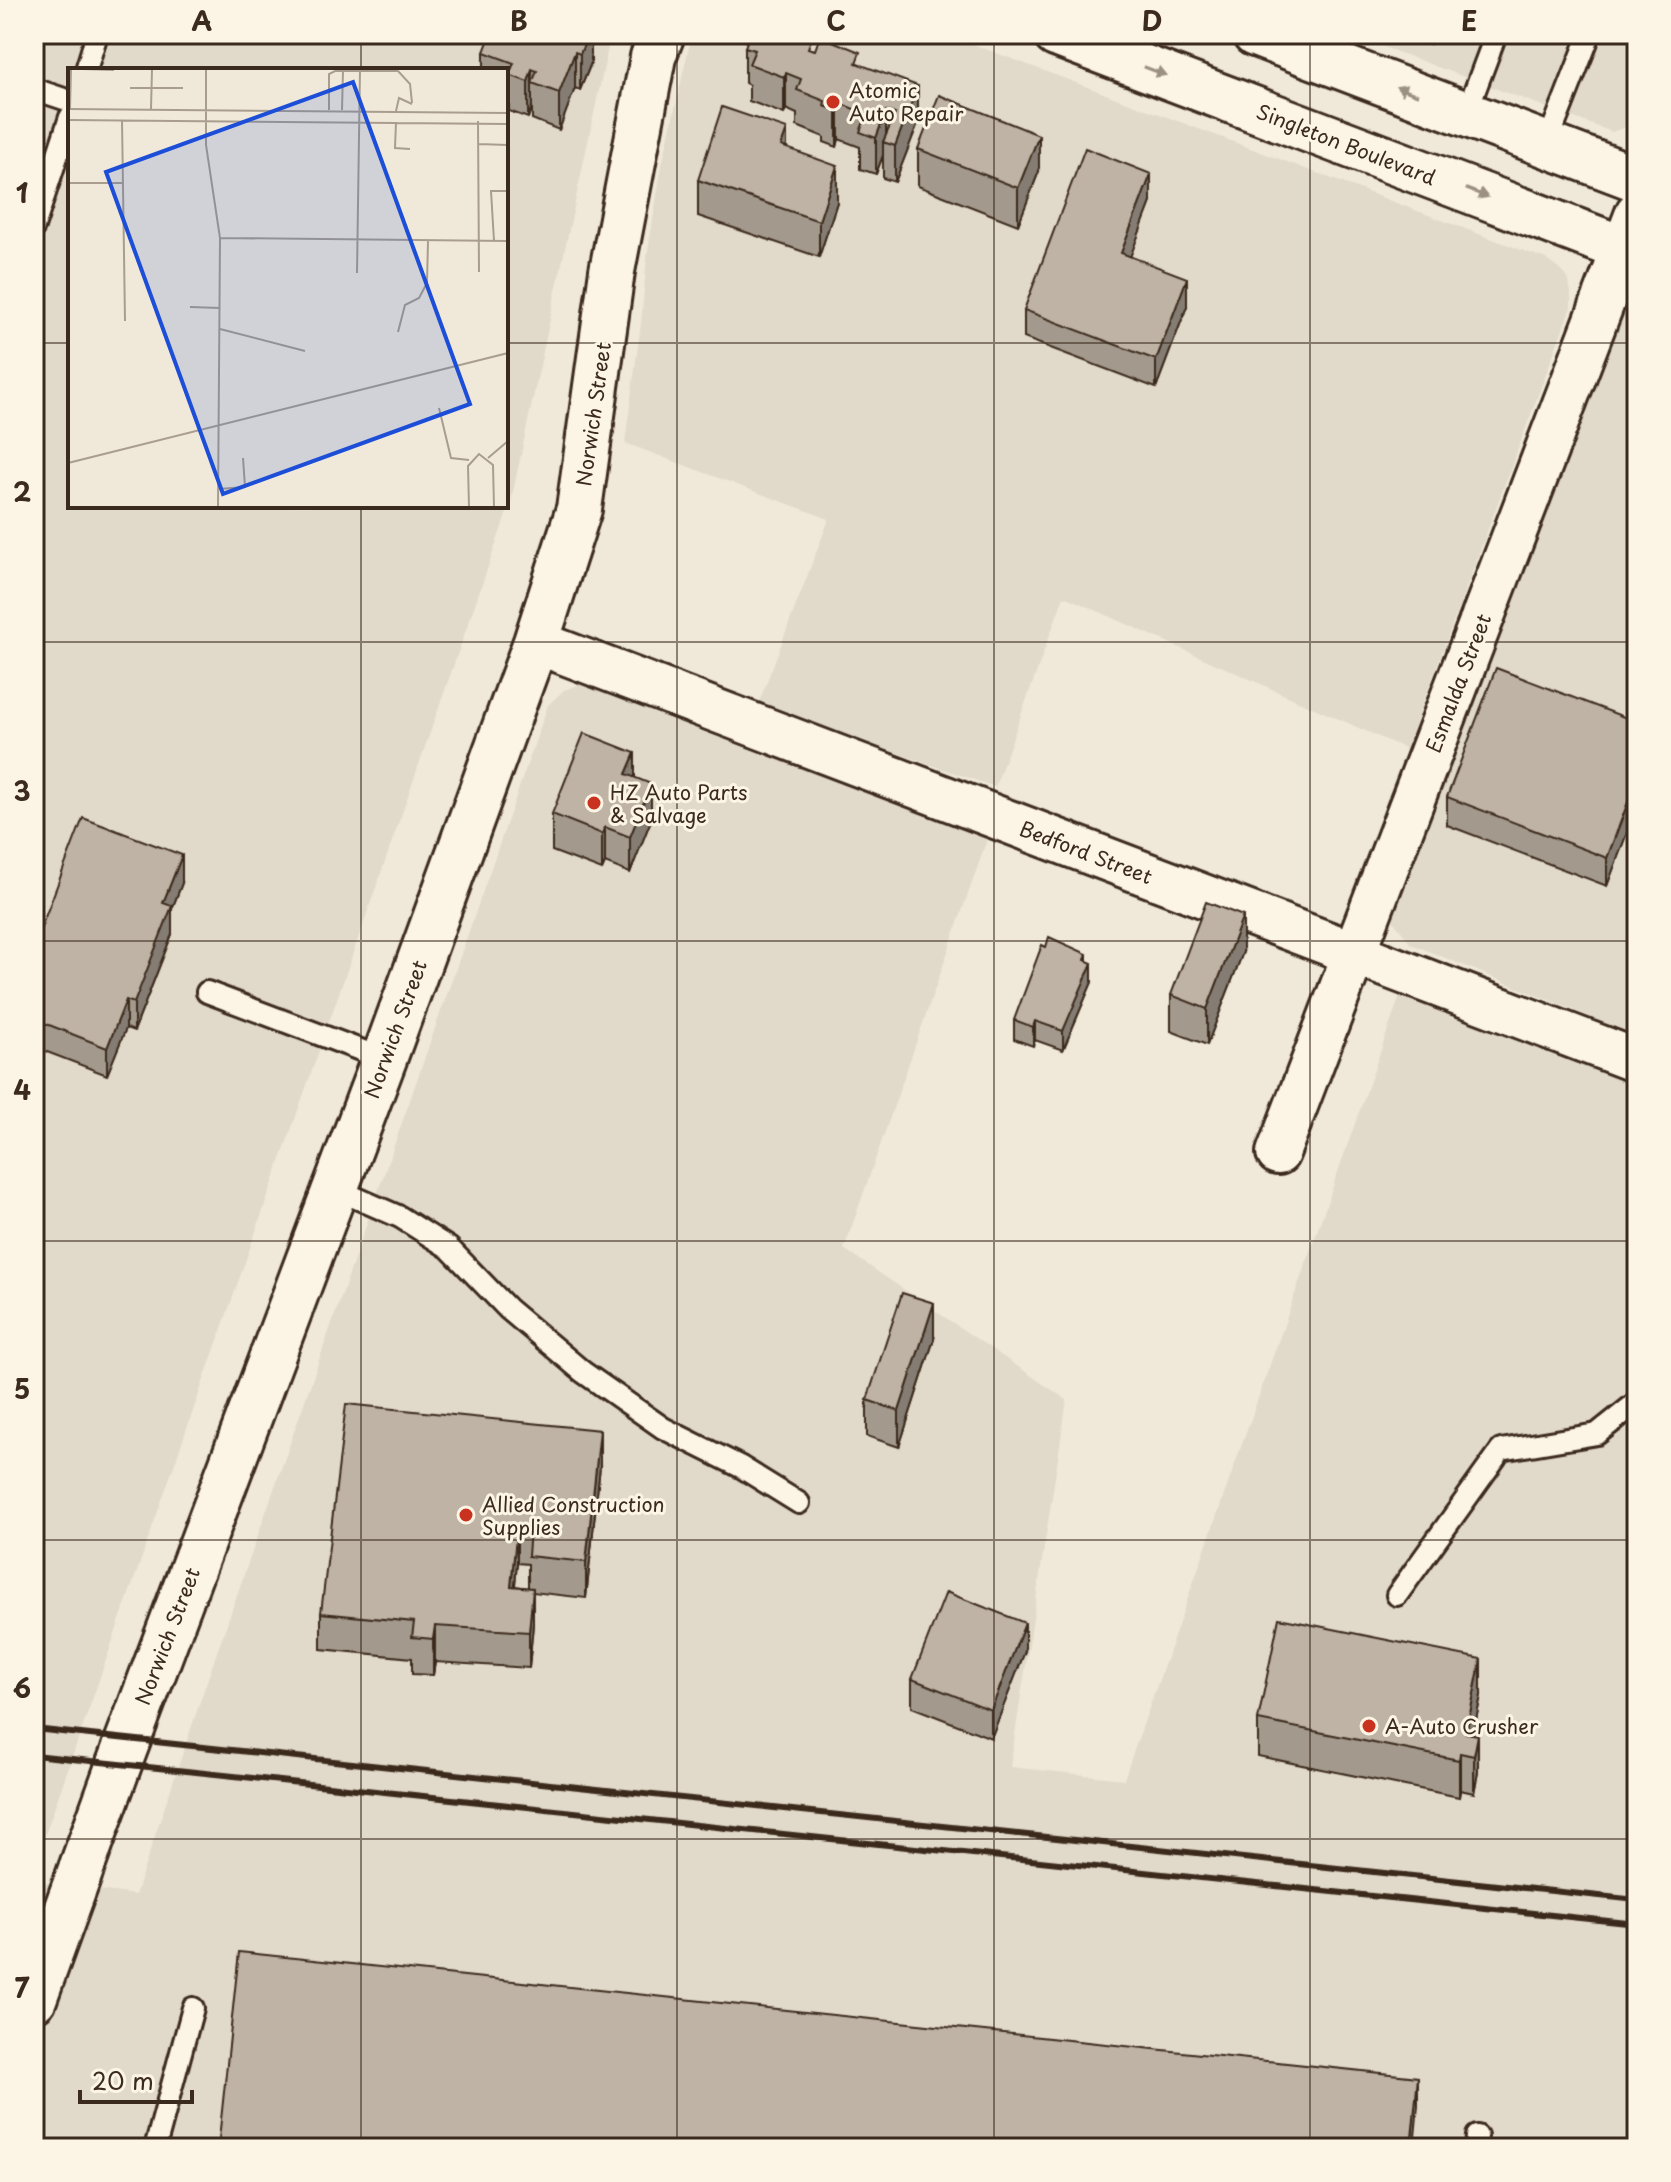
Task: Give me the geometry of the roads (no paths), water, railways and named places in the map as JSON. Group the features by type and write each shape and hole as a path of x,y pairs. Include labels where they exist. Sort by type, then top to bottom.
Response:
{"street":[{"name":"Norwich Street","path":"34,1999 384,1059 536,642 579,509 612,271 653,57 662,34"},
{"name":"Singleton Boulevard","path":"1056,34 1632,238"},
{"path":"1255,34 1637,179"},
{"name":"Esmalda Street","path":"1278,1153 1632,238"},
{"name":"Bedford Street","path":"536,642 1637,1061"}],"lane":[{"path":"87,68 97,34"},
{"path":"1466,114 1496,34"},
{"path":"1547,144 1590,34"},
{"path":"34,89 68,100"},
{"path":"34,227 68,123"},
{"path":"207,992 384,1059"},
{"path":"336,1189 400,1217 449,1248 508,1309 583,1372 663,1428 741,1467 799,1503"},
{"path":"1397,1595 1501,1450 1597,1434 1637,1402"},
{"path":"155,2148 193,2008"}],"railway":[{"path":"34,1729 1637,1900"},
{"path":"34,1755 1637,1924"}],"place":[{"name":"Atomic Auto Repair","path":"833,102"},
{"name":"HZ Auto Parts & Salvage","path":"594,803"},
{"name":"Allied Construction Supplies","path":"466,1515"},
{"name":"A-Auto Crusher","path":"1369,1726"}]}
